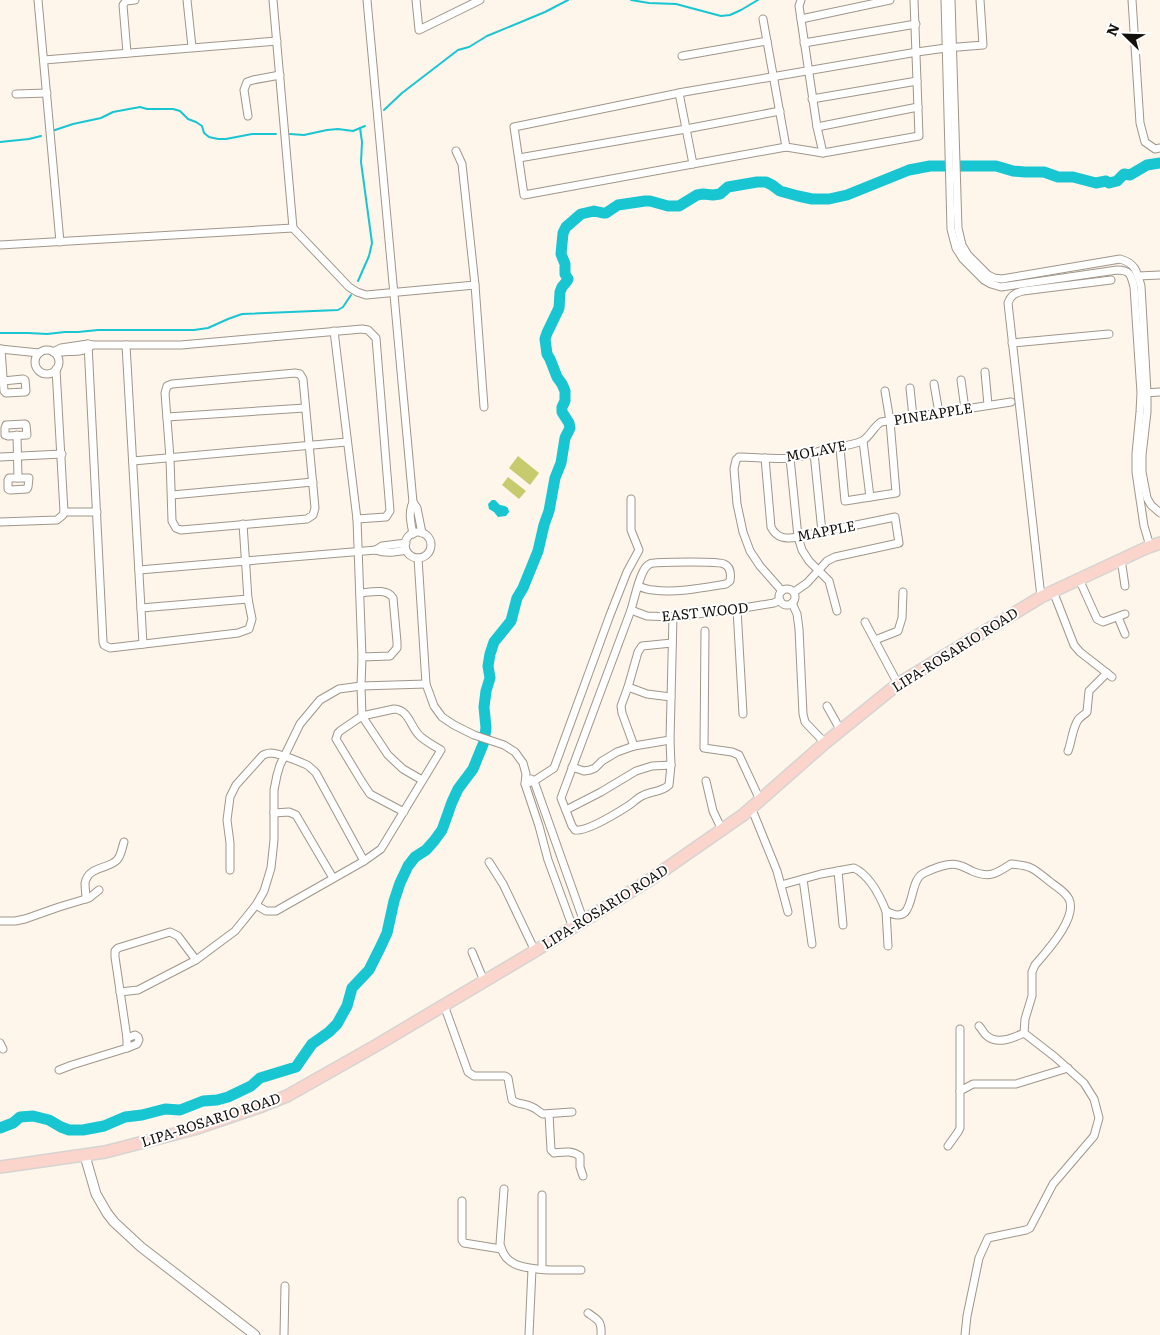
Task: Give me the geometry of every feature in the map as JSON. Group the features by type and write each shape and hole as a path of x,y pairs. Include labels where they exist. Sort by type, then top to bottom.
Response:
{"main road":[{"name":"LIPA-ROSARIO ROAD","path":"0,1167 105,1152 194,1129 287,1096 484,982 651,879 756,804 898,684 1053,591 1155,545"}],"street":[{"path":"38,0 60,242"},
{"path":"127,53 123,5 126,1 135,0"},
{"path":"187,0 192,48"},
{"path":"273,0 293,228 349,287 357,292 366,294 393,293 475,285"},
{"path":"367,0 413,502 417,508 422,533 428,538 431,545 426,555 418,558 411,556 406,547 409,536 422,533"},
{"path":"416,0 419,30 480,0"},
{"path":"801,0 799,6 816,127 823,153"},
{"path":"801,19 890,0"},
{"path":"914,0 916,24 917,52 918,81 919,136 823,153 786,147 524,195 514,127 679,93 808,70 917,52 949,47 983,45 980,0"},
{"path":"945,0 949,47 952,157 951,229 956,248 963,259 984,280 1001,286 1116,270 1124,270 1132,276 1147,412 1142,472 1147,498 1151,505 1160,513"},
{"path":"949,47 951,0"},
{"path":"1132,0 1140,123 1146,142 1155,149 1160,148"},
{"path":"763,19 786,147"},
{"path":"804,43 916,24"},
{"path":"44,60 277,41"},
{"path":"682,56 767,41"},
{"path":"248,116 244,90 247,82 280,75"},
{"path":"812,98 918,81"},
{"path":"16,94 47,93"},
{"path":"679,93 693,164"},
{"path":"816,127 918,107"},
{"path":"518,158 686,129 780,110"},
{"path":"456,151 462,164 475,285 484,408"},
{"path":"952,174 958,228 962,245 968,255 988,275 1002,279 1120,259 1132,265 1138,276 1140,286 1144,393 1140,412 1136,472 1144,526 1155,545"},
{"path":"0,245 293,228"},
{"path":"1138,276 1160,275"},
{"path":"1042,597 1008,303 1013,294 1112,280"},
{"path":"334,330 357,519 362,716 388,755 403,769 422,780"},
{"path":"3,381 1,348 39,353 46,350 55,353 80,350 90,346 181,345 334,330 368,330 376,338 390,511 386,518 357,519"},
{"path":"1012,343 1109,334"},
{"path":"126,345 143,644"},
{"path":"90,346 103,642 106,646 110,648 200,639 244,632 249,629 252,619 248,600 244,524"},
{"path":"39,353 35,359 39,370 50,373 56,369"},
{"path":"0,522 57,520 64,512 56,369 58,362 55,353"},
{"path":"985,372 988,405"},
{"path":"300,374 303,379 310,445 315,508 313,515 311,517 181,530 176,528 172,521 167,417 165,393 169,385 300,374"},
{"path":"961,380 965,409"},
{"path":"934,384 939,413"},
{"path":"910,388 913,417"},
{"path":"840,448 845,501 896,493 890,420 885,391"},
{"path":"1144,393 1160,392"},
{"name":"PINEAPPLE","path":"863,441 875,426 881,422 1011,402"},
{"path":"167,417 305,408"},
{"path":"17,436 18,478"},
{"path":"863,441 870,497"},
{"name":"MOLAVE","path":"782,591 760,566 750,551 743,532 737,504 734,469 736,460 739,457 790,458 829,448 840,448 863,441"},
{"path":"133,461 348,442"},
{"path":"814,453 822,532"},
{"path":"0,457 62,454"},
{"name":"MAPPLE","path":"765,458 771,527 774,533 780,537 798,537 895,518 899,543 835,557 827,561 818,571"},
{"path":"790,458 798,537 802,550 818,571 829,581 837,611"},
{"path":"172,495 313,482"},
{"path":"525,784 534,781 554,768 610,615 639,550 630,530 632,499"},
{"path":"412,534 410,508 413,502"},
{"path":"1142,508 1151,505"},
{"path":"64,512 97,512"},
{"path":"139,570 359,552 376,550 382,546 406,547"},
{"path":"418,558 426,684 434,706 442,717 454,726 504,745 515,752 523,763 526,774 525,784 548,860 573,928"},
{"path":"1121,560 1125,586"},
{"path":"638,586 652,590 684,590 726,584 730,581 730,569 721,563 650,564 645,569 638,586 631,610 561,798 573,828 578,831 619,812 644,795 667,787 671,765 673,617"},
{"path":"794,592 808,583 818,571"},
{"path":"1079,579 1097,619 1103,622 1122,616 1125,634"},
{"path":"792,603 785,604 780,600 780,594 788,589 794,592"},
{"path":"1053,591 1074,645 1080,652 1110,675 1090,691 1087,712 1079,718 1074,726 1072,743 1068,751"},
{"path":"360,593 387,592 392,595 397,642 396,648 390,656 362,657"},
{"path":"794,592 795,596 792,603 799,629 803,714 805,722 825,744"},
{"path":"875,640 898,631 902,618 903,592"},
{"path":"141,608 248,600"},
{"name":"EAST WOOD","path":"631,610 646,616 673,617 737,610 774,603 780,600"},
{"path":"737,610 743,714"},
{"path":"865,622 898,684"},
{"path":"705,631 704,748 732,752 739,755 777,871 788,912"},
{"path":"634,746 621,706 638,652 640,648 645,646 672,643"},
{"path":"120,992 138,990 196,960 235,931 256,905 264,891 271,868 274,840 274,790 277,775 300,724 320,700 340,689 360,686 426,684"},
{"path":"628,687 647,694 671,696"},
{"path":"827,706 841,731"},
{"path":"256,905 266,911 276,911 364,861 381,849 404,812 422,780 441,750 419,736 406,714 399,709 362,716 340,731 336,739 370,794 404,812"},
{"path":"572,767 584,771 590,770 617,752 634,746 670,740"},
{"path":"230,870 230,843 227,820 230,797 236,785 263,756 271,753 308,766 316,773 364,861"},
{"path":"566,810 636,771 652,766 671,765"},
{"path":"526,774 534,781 584,922"},
{"path":"706,781 714,812 722,830"},
{"path":"274,813 290,812 296,815 333,878"},
{"path":"543,841 553,838"},
{"path":"86,899 85,884 89,875 99,868 113,864 120,857 124,842"},
{"path":"489,862 503,884 535,951"},
{"path":"886,911 897,915 907,911 917,878 936,868 953,864 987,876 999,872 1011,864 1024,865 1034,868 1062,892 1070,900 1069,912 1061,933 1035,965 1032,972 1032,996 1025,1019 1024,1033"},
{"path":"781,885 851,868 858,870 880,896 886,911 888,946"},
{"path":"838,871 844,925"},
{"path":"802,879 812,944"},
{"path":"0,922 25,919 90,898 99,890"},
{"path":"127,1048 115,957 115,952 118,948 170,932 178,936 196,960"},
{"path":"472,952 484,982"},
{"path":"444,1005 468,1072 474,1076 505,1076 509,1080 512,1100 530,1106 540,1113 572,1112"},
{"path":"979,1026 987,1036 994,1039 1013,1039 1024,1033"},
{"path":"948,1146 960,1128 960,1028"},
{"path":"965,1335 979,1258 988,1238 1030,1228 1053,1184 1094,1136 1099,1118 1094,1098 1084,1083 1056,1056 1024,1033"},
{"path":"58,1070 127,1048 137,1044 139,1040 138,1036 135,1035 127,1038"},
{"path":"960,1091 973,1084 1016,1084 1068,1068"},
{"path":"549,1114 552,1152 571,1151 580,1156 580,1168 583,1176"},
{"path":"86,1156 96,1194 114,1222 140,1247 255,1335"},
{"path":"504,1189 500,1244 502,1252 509,1261 515,1265 532,1269 581,1270"},
{"path":"542,1195 542,1269"},
{"path":"462,1201 462,1240 501,1249"},
{"path":"529,1335 532,1269"},
{"path":"284,1335 285,1286"},
{"path":"588,1312 601,1324 601,1335"}],"green space":[{"path":"518,456 539,473 530,485 509,468"},
{"path":"508,477 526,491 519,499 502,485"}],"water":[{"path":"492,500 508,508 509,512 506,516 498,517 489,509 488,504"}],"waterway":[{"path":"384,110 402,93 458,50 469,47 487,36 545,12 568,0"},
{"path":"631,0 676,4 721,16 730,15 758,0"},
{"path":"52,131 101,118 113,112 140,107 180,111 188,119 202,126 204,133 209,137 218,139 252,134 276,134"},
{"path":"290,134 304,135 338,129 353,131 365,126"},
{"path":"358,281 369,256 372,243 361,162 362,142 360,128"},
{"path":"0,142 41,136"},
{"path":"0,1128 13,1123 20,1117 33,1116 49,1120 69,1130 83,1130 104,1126 125,1117 165,1109 180,1110 203,1101 228,1097 251,1086 260,1078 296,1067 312,1044 337,1024 347,1006 352,988 369,970 387,933 394,901 408,866 415,857 426,850 442,830 458,789 473,769 484,742 486,728 484,707 490,678 488,666 490,654 494,642 511,621 517,598 538,551 549,511 555,478 561,463 565,438 570,428 562,412 565,391 547,354 545,339 559,308 560,292 568,279 565,274 565,264 561,254 563,233 566,227 581,214 594,211 606,213 618,205 645,201 668,206 679,206 697,195 720,194 728,187 757,182 766,182 780,191 798,196 812,199 829,199 847,195 909,170 930,166 996,166 1013,171 1044,172 1058,177 1073,177 1096,183 1106,181 1109,183 1117,181 1124,174 1130,175 1147,165 1160,163"},
{"path":"0,333 47,334 98,330 194,330 208,328 242,314 338,310 343,307 351,295"}]}
